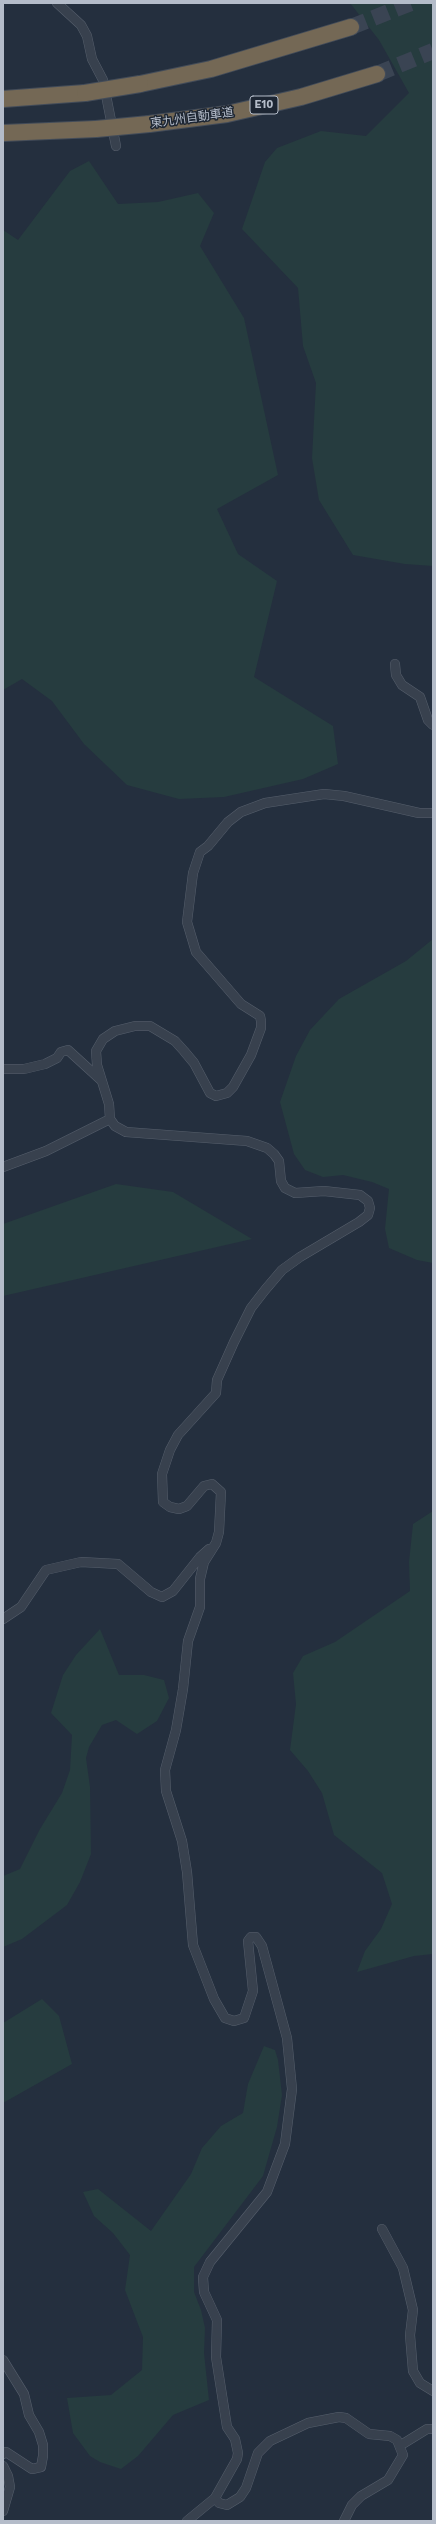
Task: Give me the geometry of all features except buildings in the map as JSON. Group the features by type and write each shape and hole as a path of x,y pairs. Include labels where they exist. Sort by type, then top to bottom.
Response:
{"highway":[{"path":"3,99 85,93 140,84 211,69 351,27"},
{"name":"東九州自動車道","path":"3,132 96,129 150,124 242,110 301,97 377,74"}],"street":[{"path":"57,3 81,25 87,36 92,59 103,80 116,146"},
{"path":"395,664 396,675 402,685 420,697 428,720 433,725"},
{"path":"187,2521 215,2498 237,2459 237,2446 227,2427 216,2357 217,2320 204,2292 203,2277 210,2262 267,2192 285,2144 292,2089 287,2038 264,1953 256,1937 251,1937 248,1941 253,1991 244,2018 234,2021 225,2018 214,1999 193,1944 183,1848 166,1791 165,1770 182,1696 188,1641 200,1607 200,1579 204,1562 216,1543 221,1492 218,1487 212,1484 204,1486 187,1506 179,1509 170,1508 163,1502 162,1474 170,1450 178,1435 216,1393 217,1380 234,1342 251,1308 265,1290 282,1270 300,1257 359,1222 368,1215 370,1208 368,1200 360,1195 324,1191 295,1193 286,1188 281,1181 279,1161 267,1148 258,1145 225,1138 126,1132 115,1126 110,1119 109,1104 97,1065 96,1051 103,1038 114,1031 135,1026 150,1026 175,1041 194,1063 210,1093 216,1096 227,1093 234,1087 251,1055 261,1028 260,1016 241,1004 196,952 186,922 193,873 200,852 208,846 228,822 252,806 324,794 344,796 419,812 433,813"},
{"path":"3,1069 24,1068 45,1064 57,1058 61,1052 68,1050 103,1082"},
{"path":"3,1167 46,1151 110,1119"},
{"path":"3,1619 21,1607 46,1570 81,1562 118,1564 151,1592 162,1597 173,1591 200,1557 216,1543"},
{"path":"382,2229 403,2268 414,2310 410,2335 413,2371 420,2383 433,2391"},
{"path":"3,2360 24,2394 29,2415 39,2432 43,2445 44,2456 41,2467 32,2469 6,2452 3,2454"},
{"path":"215,2498 223,2505 234,2502 246,2488 258,2453 280,2435 308,2423 339,2417 346,2418 359,2430 370,2434 390,2436 397,2440 401,2445 403,2455 388,2480 361,2496 352,2505 344,2521"},
{"path":"401,2445 427,2429 433,2429"},
{"path":"3,2466 8,2476 10,2487 3,2511"}],"green space":[{"path":"350,3 433,3 433,566 405,564 353,555 319,500 312,458 316,383 303,346 298,288 242,229 265,162 277,148 321,131 366,136 409,93 379,40"},
{"path":"89,161 118,204 158,202 198,193 214,213 200,246 244,318 278,475 217,509 238,554 277,581 254,677 333,726 338,764 303,779 224,797 179,799 127,785 84,744 52,701 22,679 3,690 3,230 18,240 70,171"},
{"path":"433,939 433,1263 417,1260 389,1248 385,1229 389,1189 372,1182 343,1175 323,1177 305,1170 294,1154 280,1102 296,1056 310,1030 339,999 406,961"},
{"path":"116,1184 173,1192 252,1239 3,1296 3,1224"},
{"path":"433,1511 433,1954 414,1956 357,1972 365,1951 381,1929 392,1904 382,1873 334,1835 322,1793 308,1771 290,1750 296,1704 293,1673 303,1656 335,1642 410,1591 409,1562 413,1524"},
{"path":"100,1629 119,1675 144,1675 164,1680 169,1698 157,1721 137,1734 116,1720 102,1725 89,1747 86,1758 90,1787 91,1854 80,1882 67,1905 22,1939 3,1947 3,1876 20,1869 40,1829 62,1793 70,1770 72,1735 51,1713 63,1675 76,1655"},
{"path":"42,1999 59,2016 72,2064 3,2103 3,2023"},
{"path":"264,2046 275,2050 278,2060 282,2095 277,2127 263,2176 194,2267 194,2292 201,2310 205,2328 204,2353 209,2400 173,2415 138,2456 121,2469 100,2462 90,2456 73,2433 67,2398 111,2395 142,2370 143,2337 125,2290 130,2255 113,2233 94,2216 83,2192 98,2189 151,2231 191,2174 202,2148 221,2126 243,2113 248,2084"}],"tunnel":[{"path":"351,27 411,3"},
{"path":"377,74 433,51"}]}
